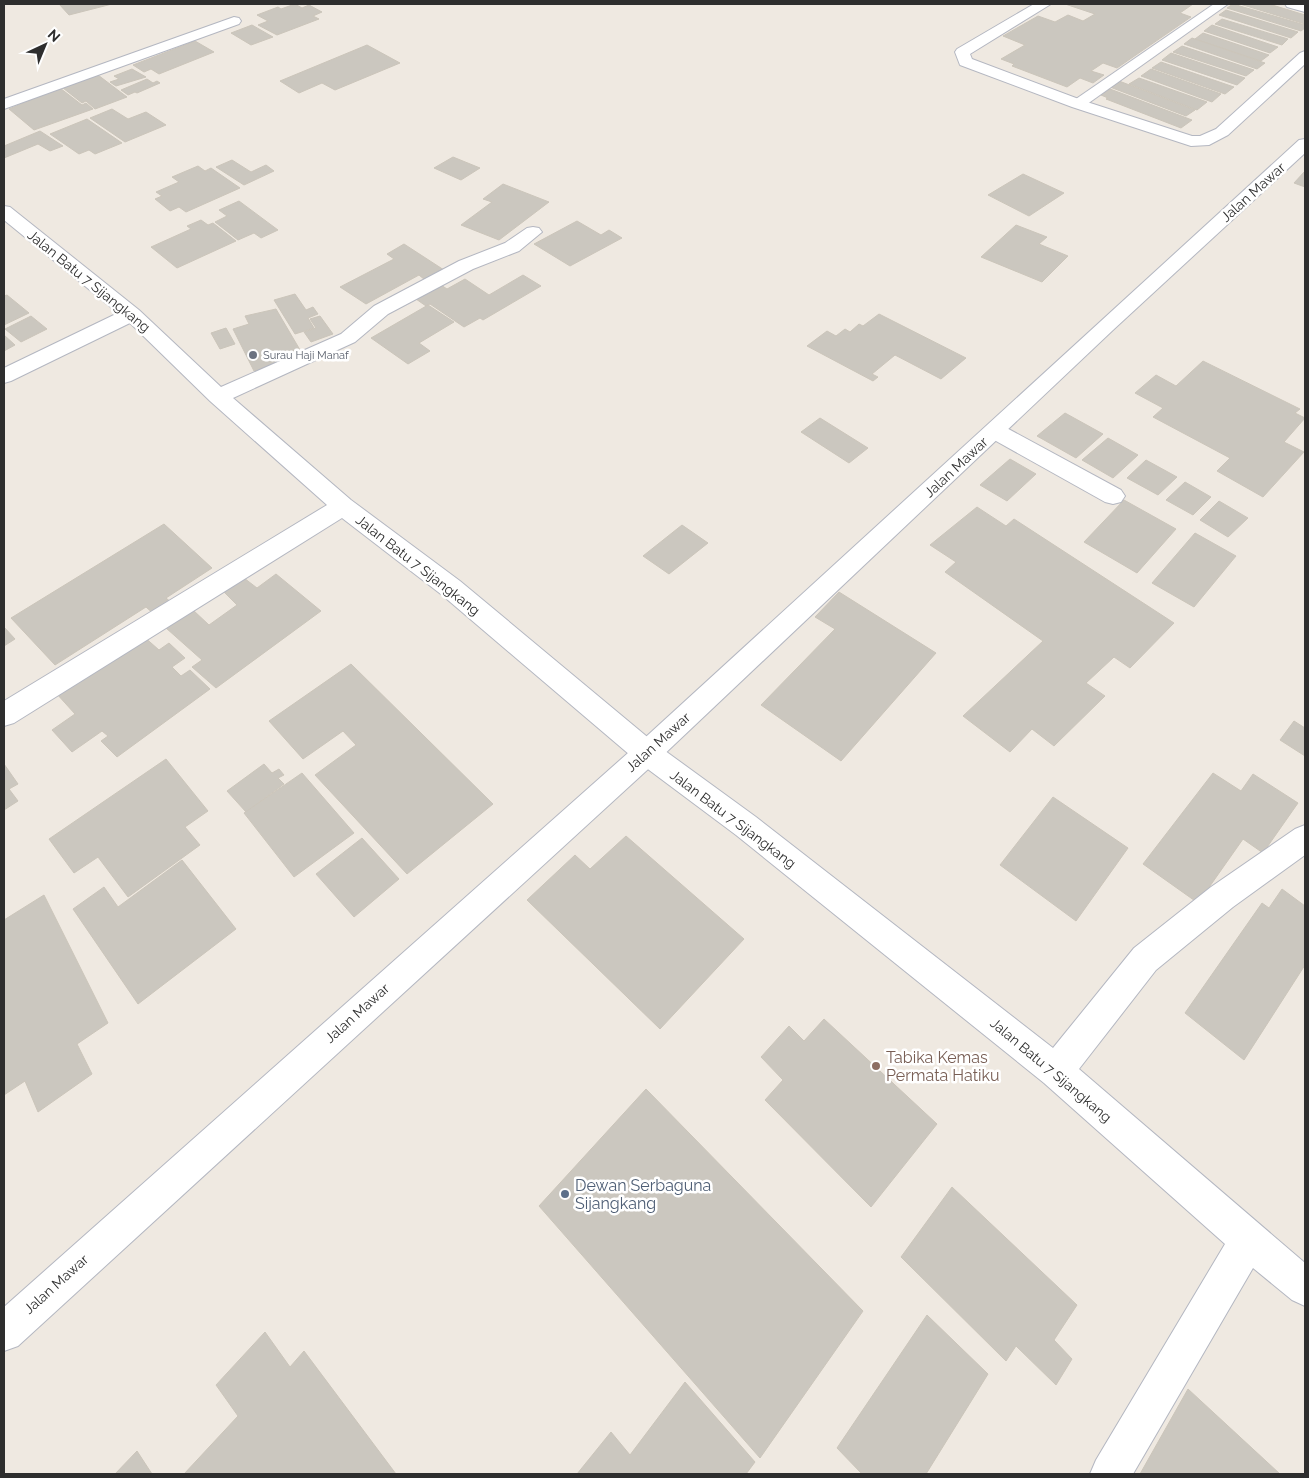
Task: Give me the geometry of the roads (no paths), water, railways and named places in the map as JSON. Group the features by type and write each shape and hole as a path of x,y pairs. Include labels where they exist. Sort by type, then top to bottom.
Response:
{"street":[{"path":"1044,4 962,52 965,62 1078,104 1184,139 1203,142 1222,132 1305,56"},
{"path":"4,104 234,21"},
{"name":"Jalan Mawar","path":"4,1332 646,753 1305,144"},
{"name":"Jalan Batu 7 Sijangkang","path":"14,226 132,314 218,396 343,506 451,588 646,753 746,826 1056,1071 1248,1240 1305,1287"},
{"path":"218,396 348,338 381,310 466,265 512,247 534,232"},
{"path":"4,376 132,314"},
{"path":"995,431 1113,496"},
{"path":"4,714 343,506"},
{"path":"1056,1071 1145,959 1222,897 1305,838"},
{"path":"1110,1474 1248,1240"}],"lane":[{"path":"1078,104 1222,4"},
{"path":"1291,4 1305,8"}],"place":[{"name":"Surau Haji Manaf","path":"253,355"},
{"name":"Tabika Kemas Permata Hatiku","path":"876,1066"},
{"name":"Dewan Serbaguna Sijangkang","path":"565,1194"}]}
